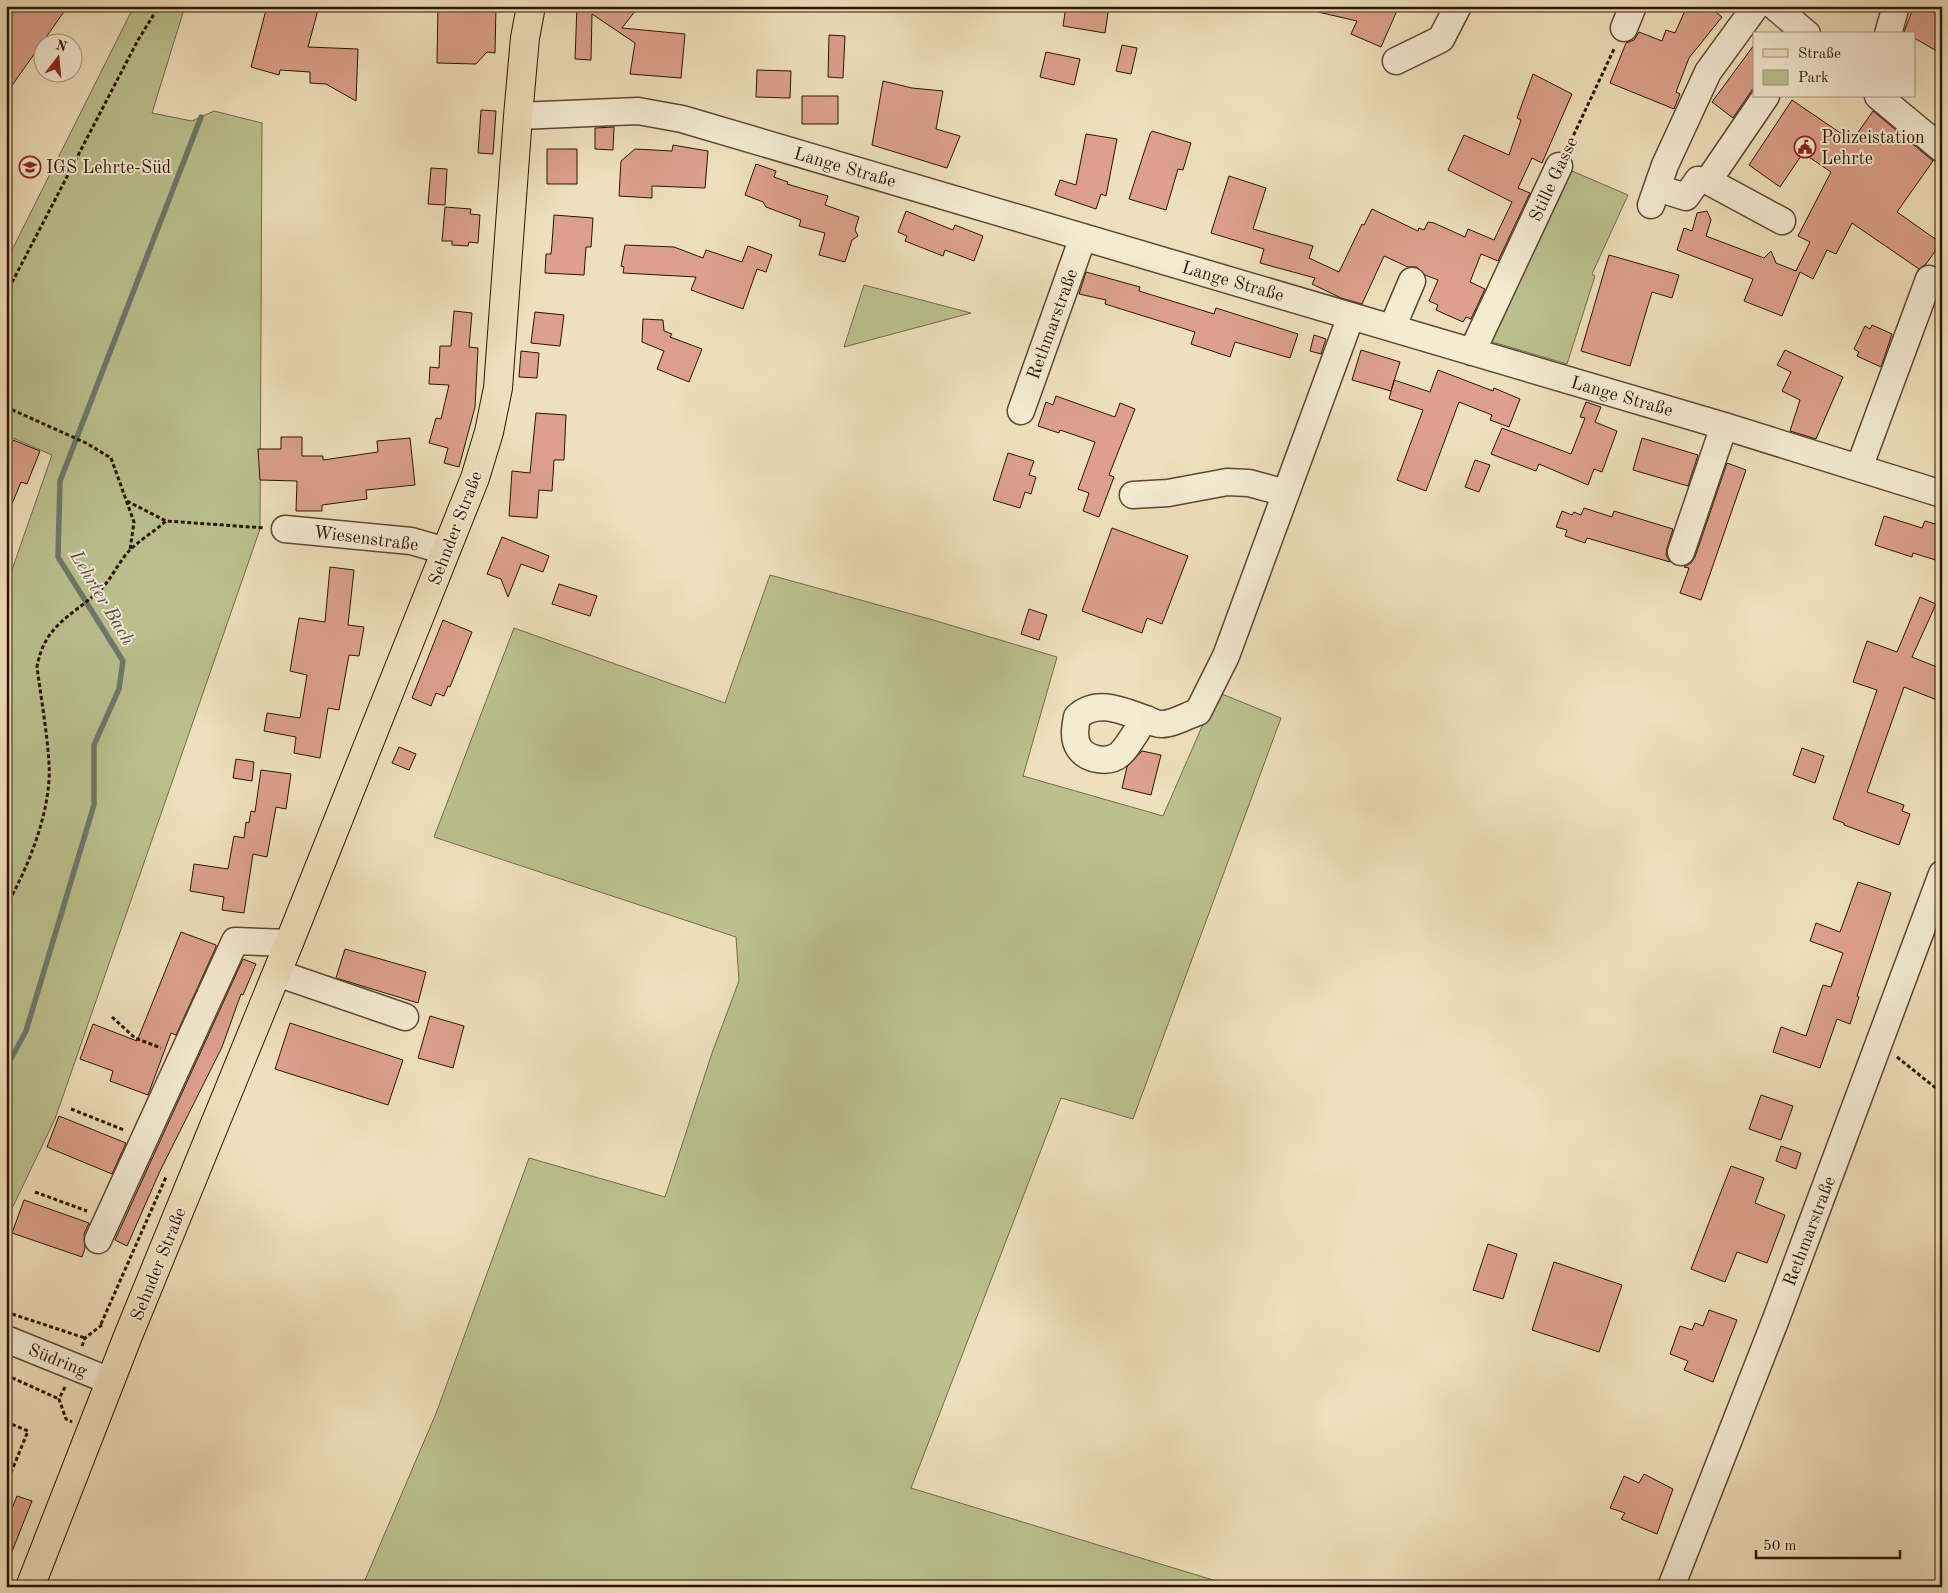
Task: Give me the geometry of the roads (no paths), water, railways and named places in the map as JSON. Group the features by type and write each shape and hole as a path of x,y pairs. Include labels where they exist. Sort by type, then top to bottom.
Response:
{"main road":[{"name":"Sehnder Straße","path":"30,1587 110,1380 277,973 475,478 489,432 498,388 518,116 531,6"},
{"name":"Sehnder Straße","path":"521,89 531,41 545,6"}],"street":[{"path":"1396,61 1441,39 1458,6"},
{"path":"1756,6 1708,72 1665,165 1654,197 1686,197 1698,180 1708,181 1782,221"},
{"path":"1774,6 1805,32"},
{"path":"1889,32 1896,6"},
{"path":"1708,181 1765,98"},
{"path":"1880,98 1942,149"},
{"name":"Lange Straße","path":"518,116 638,111 667,115 1724,426 1942,494"},
{"name":"Stille Gasse","path":"1472,352 1559,166"},
{"name":"Rethmarstraße","path":"1021,412 1083,237"},
{"path":"1859,468 1929,279"},
{"path":"1392,328 1412,281"},
{"path":"1145,719 1161,725 1198,712 1226,656 1352,316"},
{"path":"1681,552 1724,426"},
{"path":"1133,494 1168,493 1226,482 1249,483 1286,493"},
{"name":"Wiesenstraße","path":"285,529 411,541 446,551"},
{"name":"Rethmarstraße","path":"1671,1587 1779,1310 1942,874"},
{"path":"103,1229 235,941 289,943"},
{"path":"277,973 405,1017"},
{"name":"Südring","path":"6,1339 110,1380"}],"waterway":[{"name":"Lehrter Bach","path":"6,1068 26,1031 94,805 94,745 119,689 123,661 58,557 60,481 201,117"}],"place":[{"name":"Polizeistation Lehrte","path":"1805,147"},
{"name":"IGS Lehrte-Süd","path":"30,167"}]}
